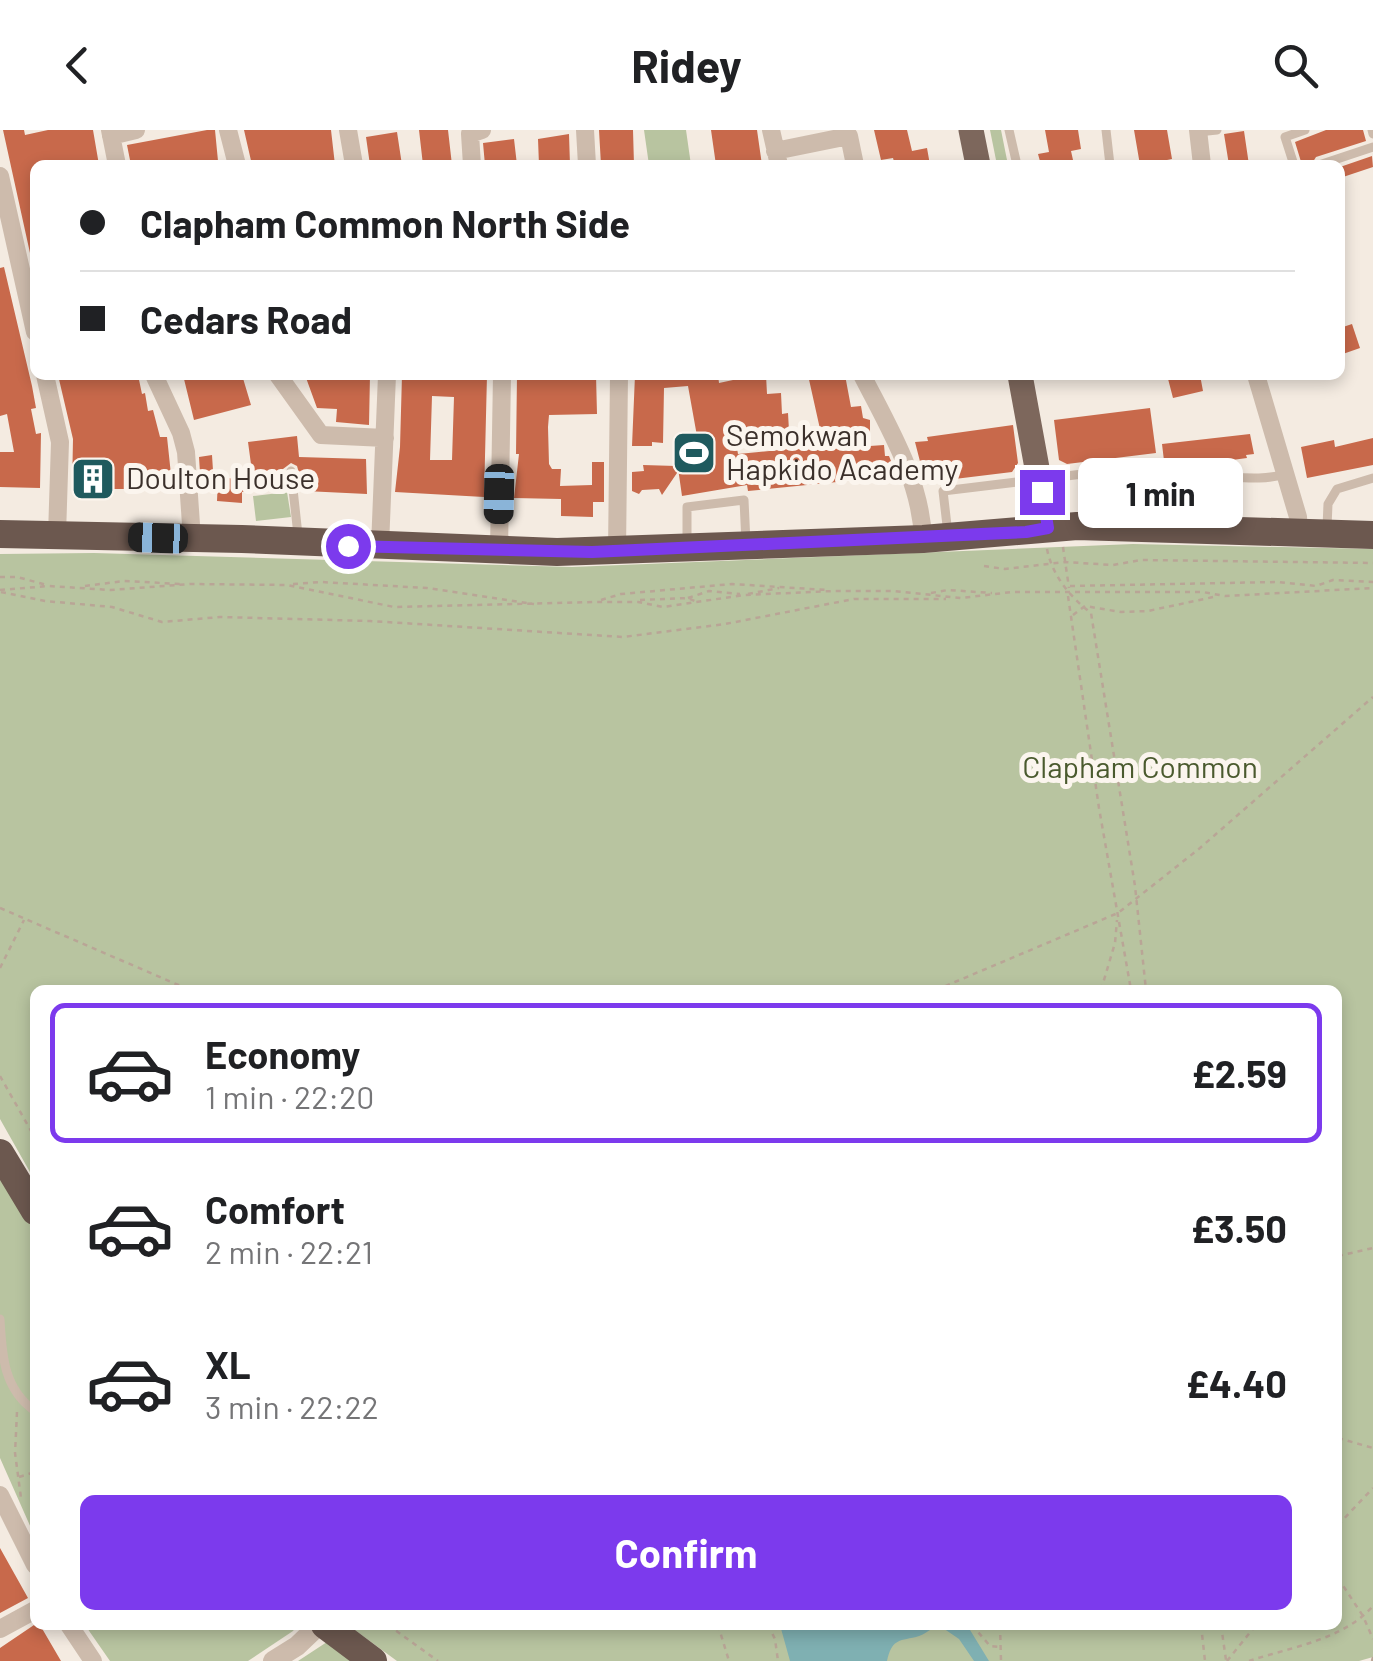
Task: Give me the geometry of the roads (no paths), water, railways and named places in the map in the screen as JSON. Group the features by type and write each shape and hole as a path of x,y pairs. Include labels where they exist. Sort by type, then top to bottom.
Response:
{"highway":[{"path":"0,534 617,552 1160,530 1373,535"},
{"path":"0,1153 30,1203"},
{"path":"329,1630 373,1661"}],"main road":[{"path":"971,130 977,160"},
{"path":"1021,380 1040,479 1056,536"}],"street":[{"path":"117,160 110,133 136,130"},
{"path":"228,130 236,160"},
{"path":"348,130 353,160"},
{"path":"472,160 470,134 482,130"},
{"path":"586,130 588,160"},
{"path":"772,130 777,158 848,133 854,160"},
{"path":"1202,160 1204,131"},
{"path":"0,176 30,310"},
{"path":"45,380 60,442 57,535"},
{"path":"156,380 186,452 192,539"},
{"path":"282,380 322,434 384,438"},
{"path":"380,546 386,380"},
{"path":"499,550 502,380"},
{"path":"617,552 618,380"},
{"path":"864,380 936,538"},
{"path":"1258,380 1298,517 1313,534"},
{"path":"6,1501 30,1554"},
{"path":"0,1629 30,1613"},
{"path":"73,1630 93,1661"},
{"path":"273,1661 316,1630"}],"lane":[{"path":"1009,130 1015,160"},
{"path":"1106,130 1109,160"},
{"path":"1292,160 1283,134 1305,130"},
{"path":"1334,160 1373,147"},
{"path":"936,538 943,491 1140,467 1160,530"},
{"path":"291,470 298,543"},
{"path":"1160,530 1179,480 1236,475 1264,480 1286,474"},
{"path":"1313,534 1332,495 1346,484 1373,478"},
{"path":"687,548 687,507 744,500 746,545"},
{"path":"0,1319 0,1354 17,1395 30,1407"}],"water":[{"path":"781,1630 930,1630 896,1643 887,1661 790,1661"},
{"path":"946,1630 970,1630 989,1661 974,1661 959,1639"}],"place":[{"name":"Semokwan Hapkido Academy","path":"694,453"},
{"name":"Doulton House","path":"93,479"}],"park label":[{"name":"Clapham Common","path":"1140,768"}]}
